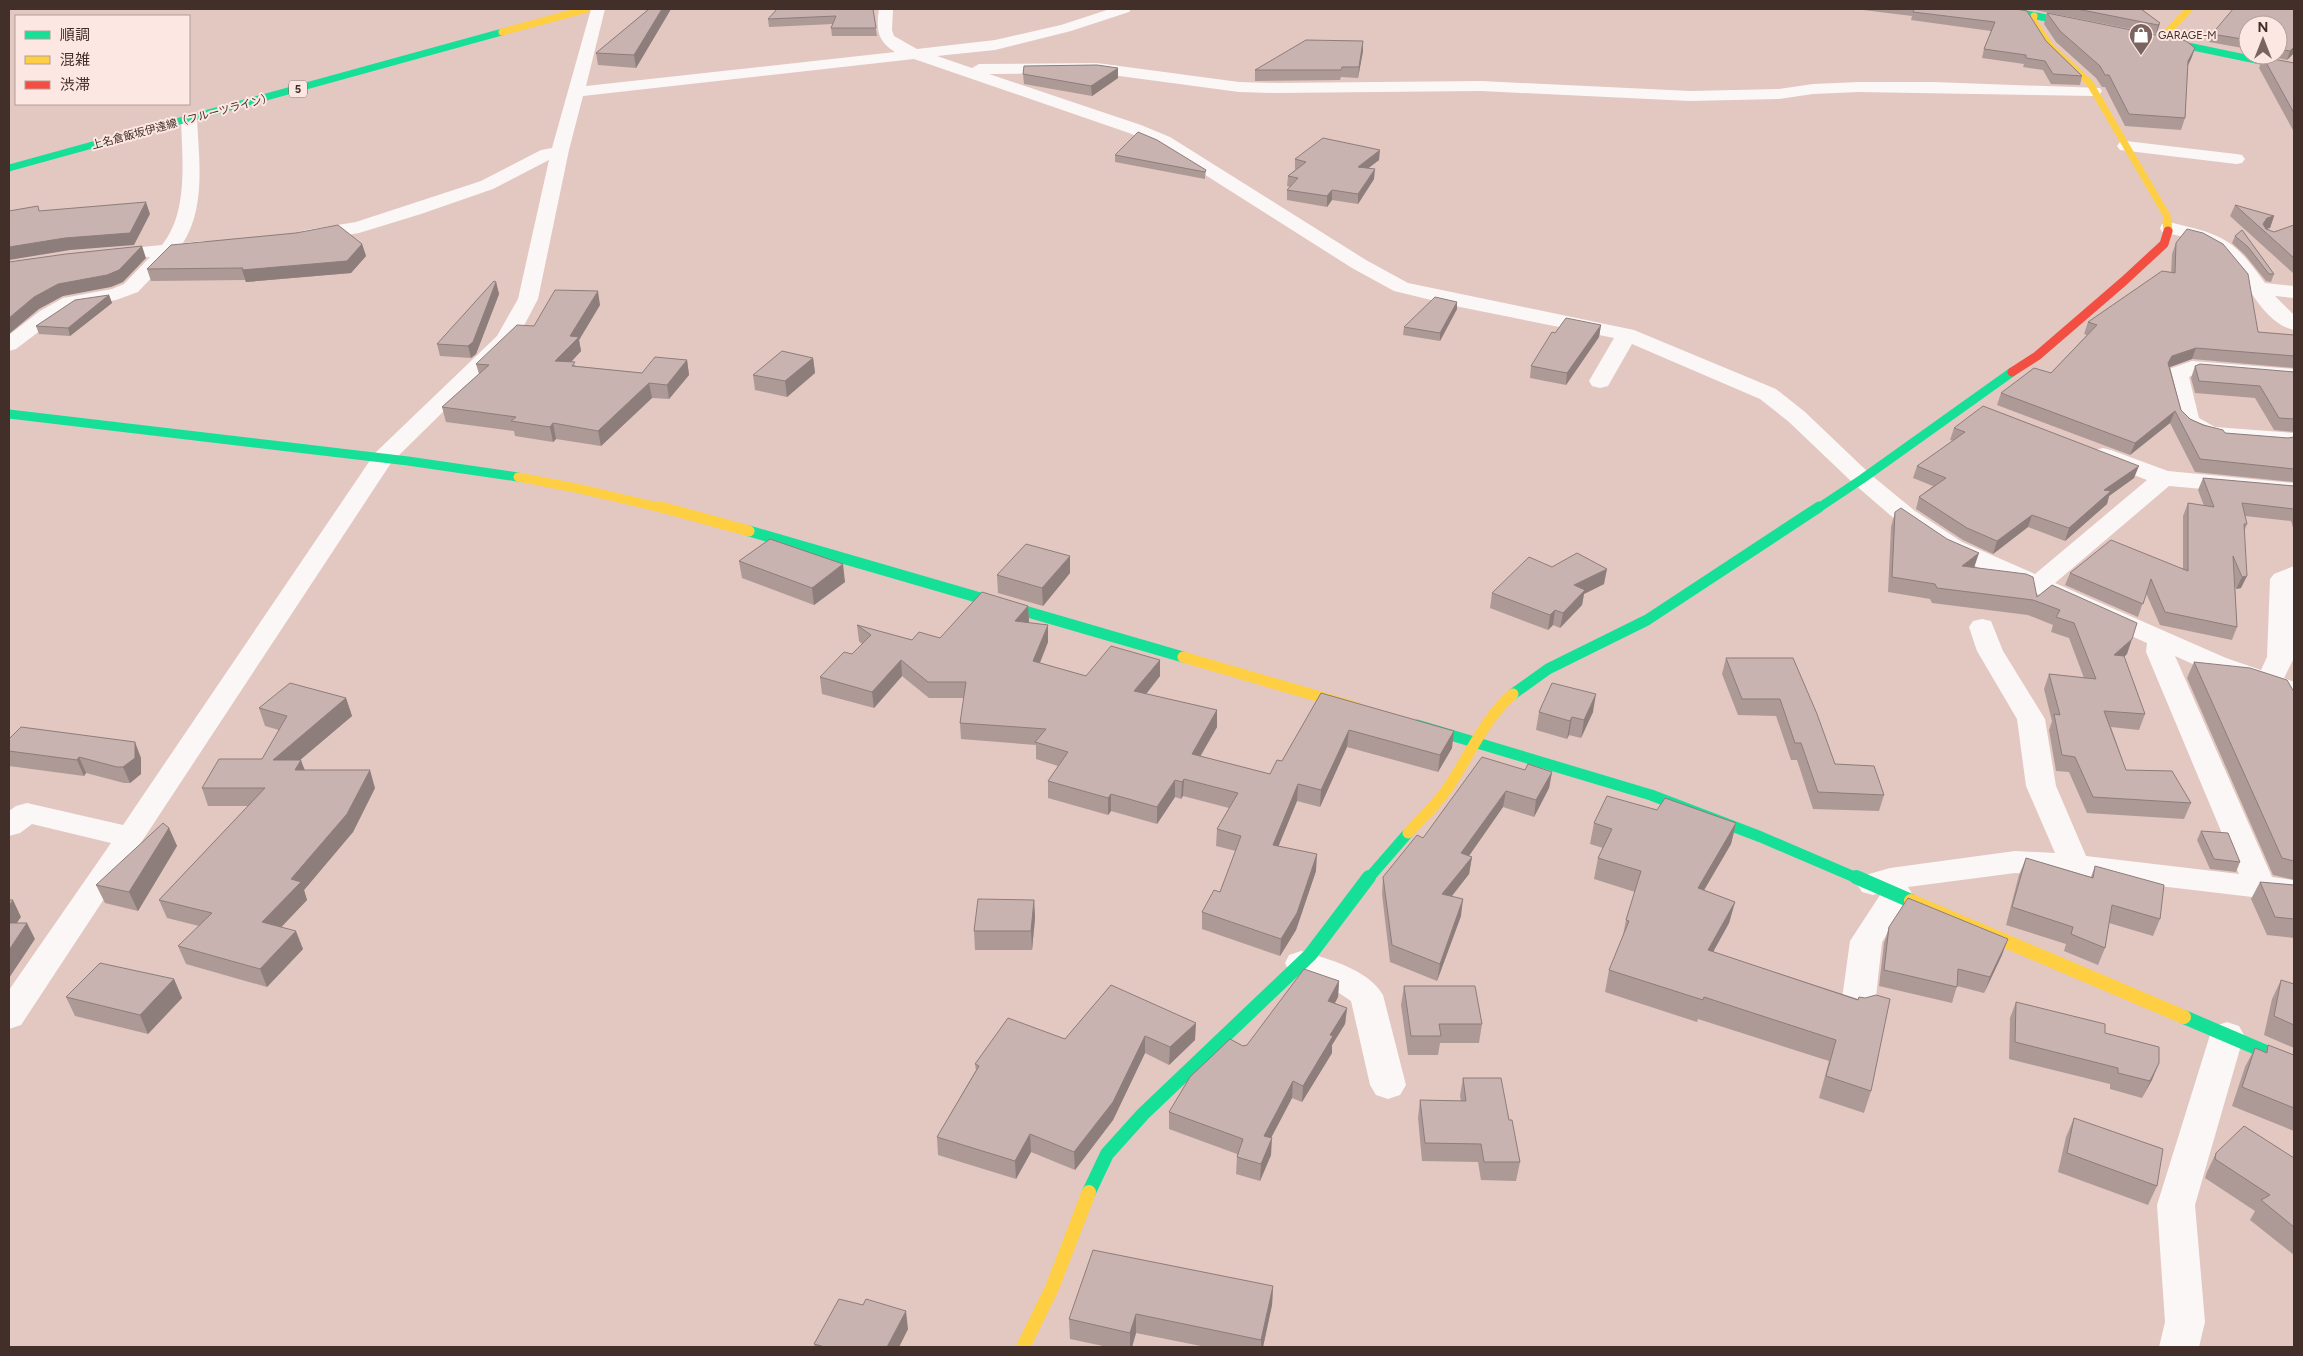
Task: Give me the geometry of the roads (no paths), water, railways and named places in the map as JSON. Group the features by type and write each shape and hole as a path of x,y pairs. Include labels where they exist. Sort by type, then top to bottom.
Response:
{"main road":[{"name":"上名倉飯坂伊達線（フルーツライン）","path":"9,168 587,9"},
{"path":"2189,9 2155,39 2294,68"},
{"path":"2009,10 2092,27"},
{"path":"1022,1347 1052,1288 1088,1194 1107,1154 1143,1114 1310,955 1381,862 1445,792 1473,742 1501,703 1548,669 1647,620 1784,528 1862,479 1966,403 2037,356 2124,282 2164,244 2169,228 2167,216 2089,82 2050,46 2033,21 2034,16"},
{"path":"9,414 383,458 557,483 630,499 795,543 1368,711"},
{"path":"1406,722 1651,794 1762,838 2294,1064"}],"street":[{"path":"9,1016 131,838 383,458 500,345 514,325 528,299 560,153 598,9"},
{"path":"886,9 885,35 889,42 920,55 1135,129 1164,141 1266,202 1359,264 1402,287 1627,334 1667,349 1768,394 1797,417 1862,479 1906,516 1954,547 2216,664 2294,691"},
{"path":"577,92 995,46 1066,28 1124,9"},
{"path":"968,72 992,68 1092,68 1246,87 1480,86 1690,96 1779,94 1813,88 1933,86 2094,91"},
{"path":"9,345 67,304 78,300 123,292 130,288 175,241 189,200 191,184 190,119"},
{"path":"2126,146 2236,159"},
{"path":"287,239 341,231 414,210 486,184 547,154 560,153"},
{"path":"2169,228 2218,242 2231,252 2275,309 2294,324"},
{"path":"86,257 222,246"},
{"path":"2259,288 2294,292"},
{"path":"1600,381 1627,334"},
{"path":"2294,375 2192,367 2177,374 2189,422 2210,433 2294,440"},
{"path":"1966,403 1993,414"},
{"path":"2083,448 2164,478 2294,490"},
{"path":"2038,584 2164,478"},
{"path":"2269,682 2281,657 2283,579 2294,574"},
{"path":"1982,627 1990,651 2031,719 2041,786 2075,865"},
{"path":"2160,638 2160,652 2260,887"},
{"path":"9,826 27,813 131,838"},
{"path":"1858,1006 1866,941 1890,879 2015,862 2075,865 2294,891"},
{"path":"1301,962 1345,980 1366,995 1388,1085"},
{"path":"2179,1347 2185,1322 2176,1205 2227,1035"}],"place":[{"name":"GARAGE-M","path":"2141,56"}]}
